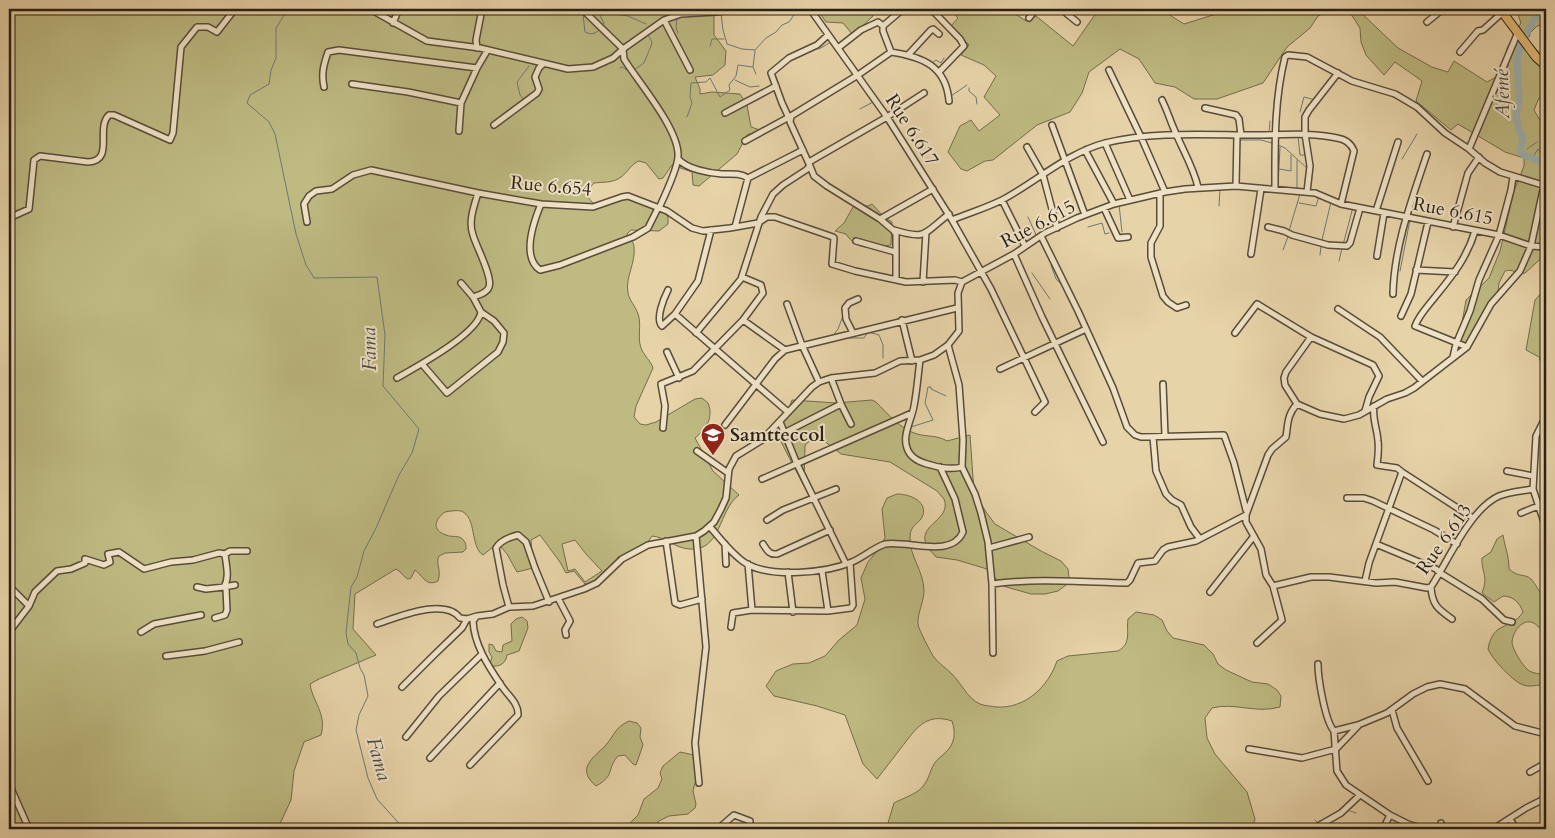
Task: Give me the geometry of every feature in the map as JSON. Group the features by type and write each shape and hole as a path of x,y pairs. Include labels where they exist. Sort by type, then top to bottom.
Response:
{"highway":[{"path":"1502,11 1536,57 1546,66"}],"street":[{"path":"9,218 29,209 34,160 40,156 88,162 95,162 100,158 104,144 104,123 110,115 114,115 170,140 173,133 181,47 197,27 208,27 217,32 235,9"},
{"path":"370,9 426,41 478,48 568,69 593,67 613,58 664,20 681,14 742,9"},
{"path":"393,23 399,9"},
{"path":"478,48 476,40 482,9"},
{"path":"541,204 530,239 531,254 535,266 540,270 560,265 633,237 648,228 659,208 678,159 678,150 671,132 624,59 623,49 582,9"},
{"name":"Rue 6.617","path":"810,9 887,117 949,214 982,272 1045,402 1035,412"},
{"path":"891,52 882,31 883,26 903,9"},
{"path":"931,9 960,39 964,46 939,72"},
{"path":"1029,18 1036,9"},
{"path":"1061,9 1077,22"},
{"path":"1427,22 1443,9"},
{"path":"1460,52 1478,31 1483,30 1502,11"},
{"path":"664,20 690,70"},
{"path":"838,48 861,30 878,22 883,26"},
{"path":"908,54 931,30 938,34"},
{"path":"791,116 788,116 771,73 789,58 818,45 828,35"},
{"path":"1469,149 1521,36"},
{"path":"324,87 322,77 328,52 340,50 477,68"},
{"path":"459,131 460,102 487,51"},
{"path":"745,141 791,116 858,75 891,52 908,54 926,62 939,72 943,76 949,101"},
{"path":"1275,190 1275,134 1279,83 1285,57 1288,55 1307,57 1352,81 1386,90 1410,103 1457,142 1493,168 1513,177 1545,186 1531,246 1520,271 1491,304 1467,347 1405,393 1374,406 1359,415 1344,419 1320,414 1297,404 1289,394 1284,378 1286,372 1311,337"},
{"path":"494,125 537,93 539,89 535,77 543,64"},
{"path":"1109,70 1141,137 1162,192 1160,226 1151,243 1151,257 1164,299 1177,308 1186,305"},
{"path":"1307,192 1310,166 1305,134 1305,117 1338,73"},
{"path":"352,84 460,102"},
{"path":"725,113 776,86"},
{"path":"696,333 742,277 758,223 766,205 779,188 809,164 924,93"},
{"path":"1162,100 1193,168 1198,187"},
{"path":"1204,108 1236,116 1239,119 1236,186"},
{"path":"791,116 790,122 814,176 880,219 893,230 896,237 896,280"},
{"path":"1052,125 1085,215"},
{"path":"952,220 1002,200 1085,150 1105,143 1176,134 1305,134 1337,138 1349,142 1354,151 1341,204"},
{"path":"1376,211 1398,142"},
{"path":"1105,143 1130,200"},
{"path":"1027,147 1043,175 1057,228"},
{"path":"735,227 748,178 803,150"},
{"path":"1085,150 1114,204"},
{"path":"1393,294 1395,268 1406,217 1427,154"},
{"path":"1453,226 1468,173 1478,157"},
{"path":"678,159 682,164 699,169 719,174 741,174 748,178"},
{"name":"Rue 6.654","path":"307,222 304,204 309,196 316,191 332,189 353,176 370,170 541,204 593,207 626,196 671,213 695,230 711,230 758,223 771,216 833,237 832,264 896,280 911,282 955,280 962,282"},
{"path":"1453,358 1479,280 1499,235 1513,177"},
{"name":"Rue 6.615","path":"962,282 1014,254 1041,236 1085,215 1114,204 1162,192 1198,187 1236,186 1315,192 1341,204 1499,235 1531,246 1546,247"},
{"path":"880,219 933,189"},
{"path":"1251,254 1261,189"},
{"path":"474,297 485,292 490,287 480,250 472,234 472,214 478,193"},
{"path":"1002,200 1025,246"},
{"path":"1104,208 1118,238 1128,238"},
{"path":"1268,227 1319,242 1346,246 1350,243 1360,208"},
{"path":"1377,256 1384,213"},
{"path":"893,230 914,235 926,232 949,214"},
{"path":"1400,316 1410,294 1428,222"},
{"path":"668,290 663,299 660,325 664,325 675,314 698,281 711,230"},
{"path":"1467,347 1415,326 1427,307 1455,272 1468,251 1475,231"},
{"path":"923,282 926,232"},
{"path":"1041,236 1113,388 1127,427 1135,435 1141,437 1224,435 1234,463 1246,512 1246,522 1261,549 1266,575 1273,586 1282,620 1257,643"},
{"path":"856,241 895,252"},
{"path":"1014,254 1102,442"},
{"path":"1416,270 1455,272"},
{"path":"663,428 665,406 661,384 693,371 743,320 761,296 764,290 761,285 742,277"},
{"path":"377,624 437,607 456,612 460,618 467,619 493,614 509,607 533,606 549,602 597,584 627,556 652,544 696,536 714,522 726,498 728,473 732,461 736,456 762,440 819,382 831,378 875,374 900,361 920,360 934,355 948,345 959,332 957,308 958,293 962,282"},
{"path":"422,364 447,393 498,352 504,342 504,333 494,321 481,312 474,297 461,283"},
{"path":"853,333 846,319 845,308 849,303 858,299"},
{"path":"788,304 802,345 819,382"},
{"path":"1235,333 1257,304 1311,337 1374,365 1380,376 1369,397 1365,411"},
{"path":"725,425 775,359 785,350 957,308"},
{"path":"1338,309 1380,337 1422,382"},
{"path":"397,378 422,364 462,336 480,316 481,312"},
{"path":"675,314 788,412"},
{"path":"743,320 785,350"},
{"path":"902,320 912,361"},
{"path":"1000,369 1086,330"},
{"path":"948,345 959,386 963,434 962,467 977,500 989,548 992,584 993,653"},
{"path":"667,352 679,378"},
{"path":"920,360 912,413 907,431 907,449 913,457 921,462 952,469 962,467"},
{"path":"831,378 851,424"},
{"path":"1162,384 1165,436"},
{"path":"784,433 841,404"},
{"path":"992,584 1055,581 1126,583 1130,580 1138,563 1155,561 1163,550 1168,547 1200,539 1246,512 1268,455 1286,437 1288,418 1291,410 1297,404"},
{"path":"1374,406 1372,416 1379,444 1377,465 1397,468 1473,518"},
{"path":"762,479 912,413"},
{"path":"1546,416 1536,436 1533,476 1533,489 1546,528"},
{"path":"731,627 733,613 752,610 828,611 853,607 848,563 813,498 780,422"},
{"path":"1153,437 1156,470 1166,494 1181,505 1191,527 1200,539"},
{"path":"697,451 728,473"},
{"path":"710,527 748,564 771,571 822,571 848,563 883,545 944,547 958,540 963,532 955,499 940,467"},
{"path":"1507,471 1533,476"},
{"path":"1365,581 1388,508 1402,473"},
{"path":"767,520 783,510 836,489"},
{"name":"Rue 6.613","path":"1273,586 1310,578 1329,577 1376,583 1395,582 1422,588 1431,587 1473,518 1490,501 1498,496 1533,489"},
{"path":"1348,498 1364,498 1388,508 1457,544"},
{"path":"1520,514 1538,506"},
{"path":"763,544 769,553 772,555 777,554 830,530"},
{"path":"509,607 496,548 499,544 518,535 526,542 549,602"},
{"path":"696,536 706,653 695,743 699,783"},
{"path":"1210,592 1254,536"},
{"path":"989,548 1029,537"},
{"path":"666,541 675,603 680,605 702,598"},
{"path":"725,543 726,564"},
{"path":"1376,544 1436,569 1482,599 1504,620 1512,622"},
{"path":"9,632 29,606 35,592 57,571 71,569 85,563 85,559 104,565 110,562 108,554 119,552 144,569 171,562 225,554 230,551 247,551"},
{"path":"215,618 225,615 227,610 226,588 224,587 227,574 225,554"},
{"path":"748,564 752,610"},
{"path":"822,571 828,611"},
{"path":"788,572 792,612"},
{"path":"9,586 29,606"},
{"path":"197,587 206,589 235,586"},
{"path":"1431,587 1431,599 1437,608 1452,619"},
{"path":"558,598 570,621 565,630 566,635"},
{"path":"141,632 154,624 201,615"},
{"path":"470,765 518,715 517,707 482,654 474,629 473,621 477,616"},
{"path":"402,687 462,628 467,619"},
{"path":"166,656 205,651 239,642"},
{"path":"406,737 439,696 482,654"},
{"path":"1318,664 1329,724 1334,731 1337,771 1346,785 1360,795 1408,824 1424,829"},
{"path":"430,758 500,683"},
{"path":"1334,731 1358,725 1392,710 1413,694 1427,687 1443,684 1465,689 1515,726 1546,734"},
{"path":"1392,710 1397,728 1428,781"},
{"path":"1249,749 1302,758 1336,749 1358,725"},
{"path":"1530,772 1546,763"},
{"path":"9,779 10,786 29,829"},
{"path":"1314,829 1340,813 1360,795"},
{"path":"1493,829 1546,798"},
{"path":"1383,829 1390,814"},
{"path":"718,829 734,815 750,822 749,829"},
{"path":"1510,819 1516,829"},
{"path":"1441,823 1443,829"}],"shaded area":[{"path":"9,9 714,9 714,35 726,51 725,65 713,75 695,77 700,94 712,92 740,94 747,105 751,127 760,130 747,135 737,154 699,186 693,185 692,172 672,165 663,178 659,179 646,163 639,161 618,179 594,183 588,193 591,201 597,206 611,204 625,196 663,211 668,217 668,224 659,231 631,230 627,234 634,247 627,287 628,293 639,318 641,348 653,368 636,406 634,417 640,424 646,425 656,422 695,399 702,398 708,403 710,413 708,422 703,431 695,438 713,471 739,495 732,502 714,537 708,544 700,548 689,549 652,536 645,546 618,557 606,576 591,584 585,584 574,571 566,573 540,535 531,540 533,568 517,572 500,546 493,547 483,555 479,551 476,546 472,525 466,514 461,511 445,512 437,521 436,527 441,533 462,539 466,544 466,549 463,552 445,553 439,556 438,581 430,583 415,570 411,578 408,579 396,569 355,594 353,629 376,655 310,684 321,715 321,735 304,742 294,771 291,800 279,826 280,829 9,829","holes":["575,540 602,571 585,582 575,569 568,571 562,544"]},
{"path":"823,9 872,9 873,16 853,35 843,23 826,22 819,12"},
{"path":"949,9 1008,9 1026,21 1036,16 1073,46 1099,9 1160,9 1184,24 1232,9 1333,9 1318,16 1310,28 1287,47 1263,83 1217,99 1194,99 1175,87 1155,83 1139,59 1120,49 1089,72 1082,93 1070,112 1037,125 993,160 985,161 967,171 961,169 948,152 960,126 971,120 979,131 1000,115 984,97 996,76 984,65 961,55 969,45 951,26 958,18"},
{"path":"1341,9 1357,9 1398,48 1432,67 1448,72 1454,61 1487,82 1506,70 1508,66 1509,55 1507,48 1521,23 1516,9 1546,9 1546,24 1537,26 1527,39 1546,60 1546,97 1539,98 1534,110 1546,131 1546,254 1525,273 1505,271 1499,283 1497,300 1464,351 1460,350 1458,346 1466,300 1489,278 1500,251 1514,191 1524,166 1524,158 1505,152 1458,124 1451,130 1416,101 1422,81 1395,62 1384,75 1366,55 1361,42 1360,28 1349,11"},
{"path":"857,200 862,205 868,206 872,204 884,217 892,222 891,245 860,246 855,244 846,234 835,231 844,223"},
{"path":"1546,288 1546,334 1543,332 1542,341 1546,344 1546,359 1543,355 1541,358 1526,350 1535,300"},
{"path":"792,400 836,403 872,400 900,425 911,432 947,441 970,435 974,492 986,512 995,524 1061,561 1068,569 1069,578 1066,585 1058,591 1045,594 1031,594 1003,586 987,569 957,560 936,557 927,546 925,537 927,531 943,512 945,506 944,499 937,491 890,462 841,454 823,440 811,440 805,445 804,486 778,436"},
{"path":"897,494 916,499 922,505 923,510 922,518 910,533 910,544 922,577 924,591 918,619 919,628 935,659 952,674 968,695 976,702 996,707 1007,707 1016,704 1026,700 1041,688 1053,671 1057,661 1068,656 1118,651 1127,641 1128,619 1136,612 1154,615 1162,620 1173,638 1204,645 1213,654 1218,664 1226,670 1252,682 1268,684 1277,690 1281,696 1280,707 1271,709 1229,706 1212,708 1205,718 1207,738 1215,754 1247,792 1255,819 1252,829 889,829 888,823 894,803 921,788 935,762 951,746 954,734 952,721 935,719 922,724 911,735 877,779 863,764 845,715 774,696 766,686 776,671 793,664 809,663 825,656 839,640 857,625 865,599 861,578 868,562 885,538 882,509 887,498"},
{"path":"1503,535 1509,569 1516,574 1531,579 1546,598 1546,635 1536,624 1527,622 1518,628 1512,643 1523,665 1530,671 1546,676 1546,684 1527,686 1517,682 1498,663 1488,649 1494,634 1513,622 1523,612 1518,603 1510,597 1503,596 1494,602 1482,593 1485,578 1482,558 1491,552 1497,539"},
{"path":"522,617 527,621 528,628 519,651 507,655 504,662 500,665 492,666 490,664 492,657 489,652 489,644 493,645 496,651 502,652 503,645 512,641 511,624 516,619"},
{"path":"629,721 637,723 641,728 640,737 643,745 636,765 625,755 618,756 612,765 609,775 596,786 587,774 588,764 617,729"},
{"path":"680,752 694,755 696,779 693,791 695,808 688,814 669,816 659,821 651,829 624,829 638,815 644,799 658,788 662,779 660,773 663,766"}],"waterway":[{"name":"Fama","path":"288,9 276,28 276,58 271,70 269,84 250,95 247,103 269,122 275,134 296,234 306,265 314,278 377,277 385,335 383,386 419,429 412,453 399,475 364,551 357,577 351,587 346,633 348,644 356,653 364,675 368,696 359,715 356,730 368,778 377,799 404,829"},
{"path":"602,26 604,23 600,16 603,9"},
{"path":"613,9 615,14 628,16 646,24"},
{"path":"721,14 727,44 742,49 755,50 766,38 776,32 782,25 789,22 798,9"},
{"path":"1382,13 1385,9"},
{"name":"Afemé","path":"1538,9 1533,22 1521,42 1517,60 1519,100 1516,117 1523,138 1520,151 1525,156 1546,163"},
{"path":"583,14 585,32 593,34 600,29"},
{"path":"677,18 676,28 678,33"},
{"path":"634,70 644,63 651,46 652,42 648,35"},
{"path":"710,46 712,39 724,39"},
{"path":"819,49 831,42"},
{"path":"755,51 753,67 756,74"},
{"path":"932,63 936,60 941,63 944,58"},
{"path":"687,117 692,103 690,97 691,83 706,82 710,78 720,97 730,90 729,85 736,76 738,65 753,67"},
{"path":"524,100 520,95 517,82 529,66"},
{"path":"620,68 622,67 630,72"},
{"path":"735,80 750,87 759,86"},
{"path":"951,96 967,85"},
{"path":"969,88 969,91 976,97 977,104"},
{"path":"1300,112 1304,97 1315,100"},
{"path":"860,109 873,102"},
{"path":"1269,133 1270,121"},
{"path":"1402,159 1417,134"},
{"path":"1298,136 1300,155 1307,155"},
{"path":"1227,138 1235,139"},
{"path":"1239,140 1261,140 1272,143"},
{"path":"1527,149 1537,142"},
{"path":"1278,145 1285,148 1309,170"},
{"path":"1278,188 1280,147"},
{"path":"1533,157 1538,149 1543,157 1546,156"},
{"path":"1279,169 1291,171 1291,155"},
{"path":"1297,160 1297,189"},
{"path":"1219,206 1220,189"},
{"path":"1289,231 1300,194"},
{"path":"1299,203 1316,206 1319,196"},
{"path":"1322,240 1331,202"},
{"path":"1119,204 1122,232"},
{"path":"1343,245 1353,207"},
{"path":"1028,217 1037,237"},
{"path":"1400,271 1410,220"},
{"path":"1420,245 1425,222"},
{"path":"1088,227 1102,223 1105,234 1109,233"},
{"path":"1283,250 1289,234"},
{"path":"1320,255 1321,246"},
{"path":"1339,261 1342,248"},
{"path":"1051,265 1056,279 1062,285"},
{"path":"1032,273 1050,299"},
{"path":"833,336 843,316"},
{"path":"841,338 864,338 868,332 879,335 883,345 883,358"},
{"path":"1539,360 1546,345"},
{"path":"911,427 933,420 925,403 928,387 946,396"},
{"path":"1350,811 1356,813"},
{"path":"1315,820 1319,824"},
{"path":"1336,829 1343,825"}],"place":[{"name":"Samtteccol","path":"713,456"}]}
